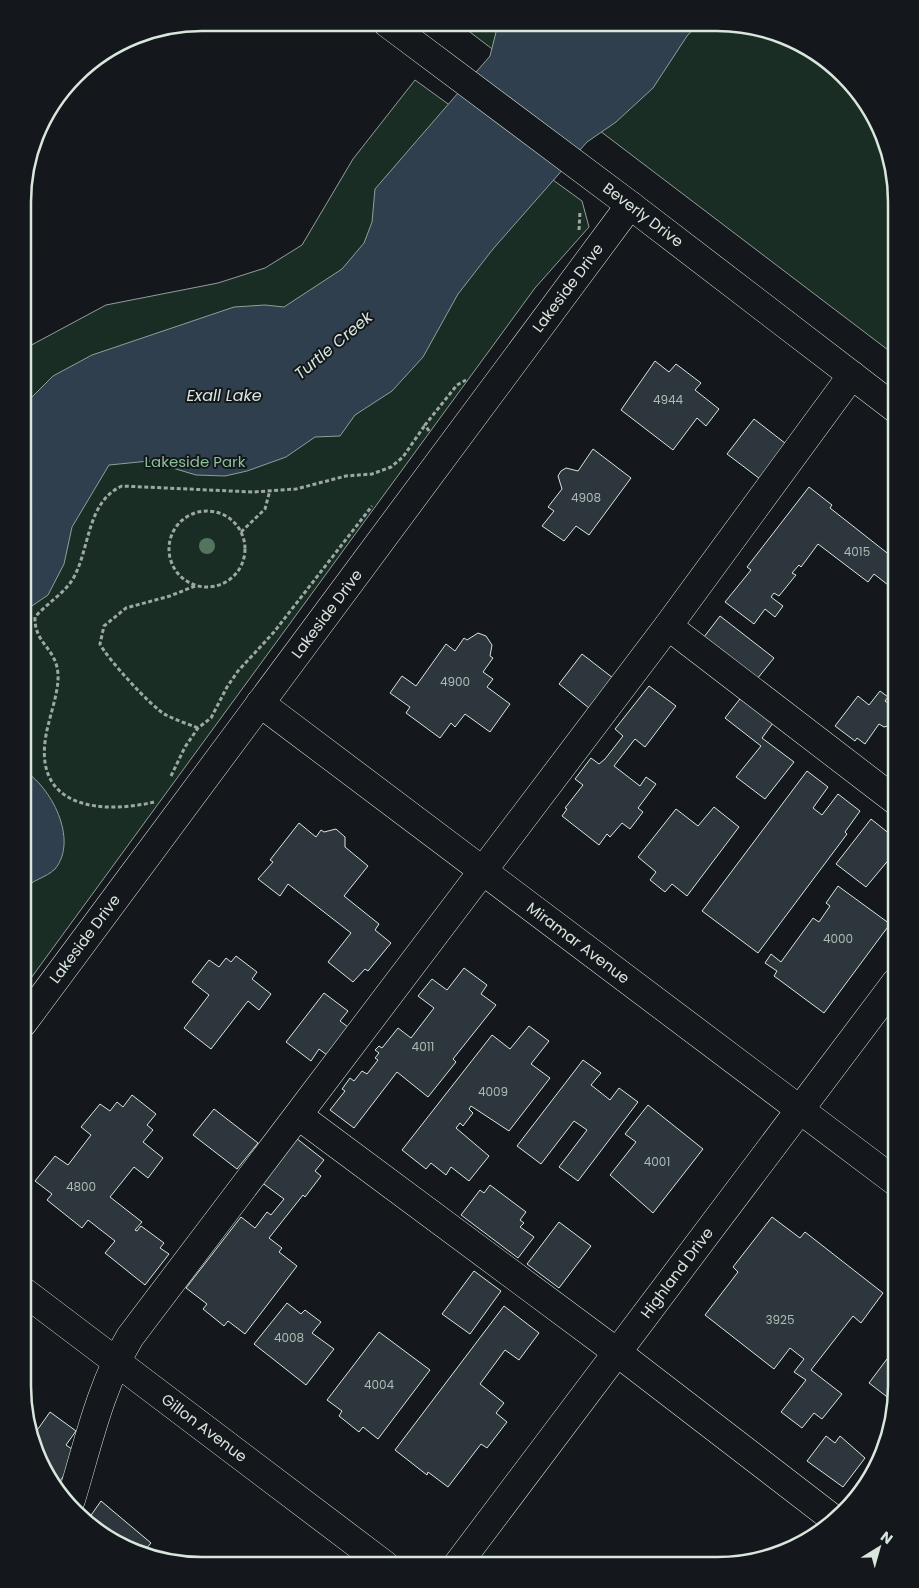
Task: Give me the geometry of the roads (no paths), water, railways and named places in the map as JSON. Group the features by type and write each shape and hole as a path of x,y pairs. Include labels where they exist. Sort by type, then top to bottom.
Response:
{"street":[{"name":"Beverly Drive","path":"399,32 630,204 888,403"},
{"name":"Lakeside Drive","path":"31,1012 630,204"},
{"path":"72,1496 105,1386 115,1362 130,1337 668,626 852,375"},
{"path":"668,626 888,794"},
{"name":"Miramar Avenue","path":"260,703 887,1175"},
{"name":"Highland Drive","path":"463,1557 618,1354 887,993"},
{"path":"299,1116 618,1354 828,1515"},
{"name":"Gillon Avenue","path":"31,1297 374,1557"}],"water":[{"name":"Exall Lake","path":"692,31 653,88 616,122 587,142 493,249 458,294 423,357 392,391 355,415 340,436 315,437 286,457 247,471 225,476 196,475 149,461 109,465 72,527 64,564 48,595 31,607 31,398 53,376 92,355 234,307 265,305 284,307 342,269 364,243 372,222 375,189 490,56 496,32"},
{"path":"31,776 43,788 52,801 63,829 64,844 62,857 55,869 31,883"}],"water label":[{"name":"Turtle Creek","path":"333,345"}],"park label":[{"name":"Lakeside Park","path":"195,462"}]}
